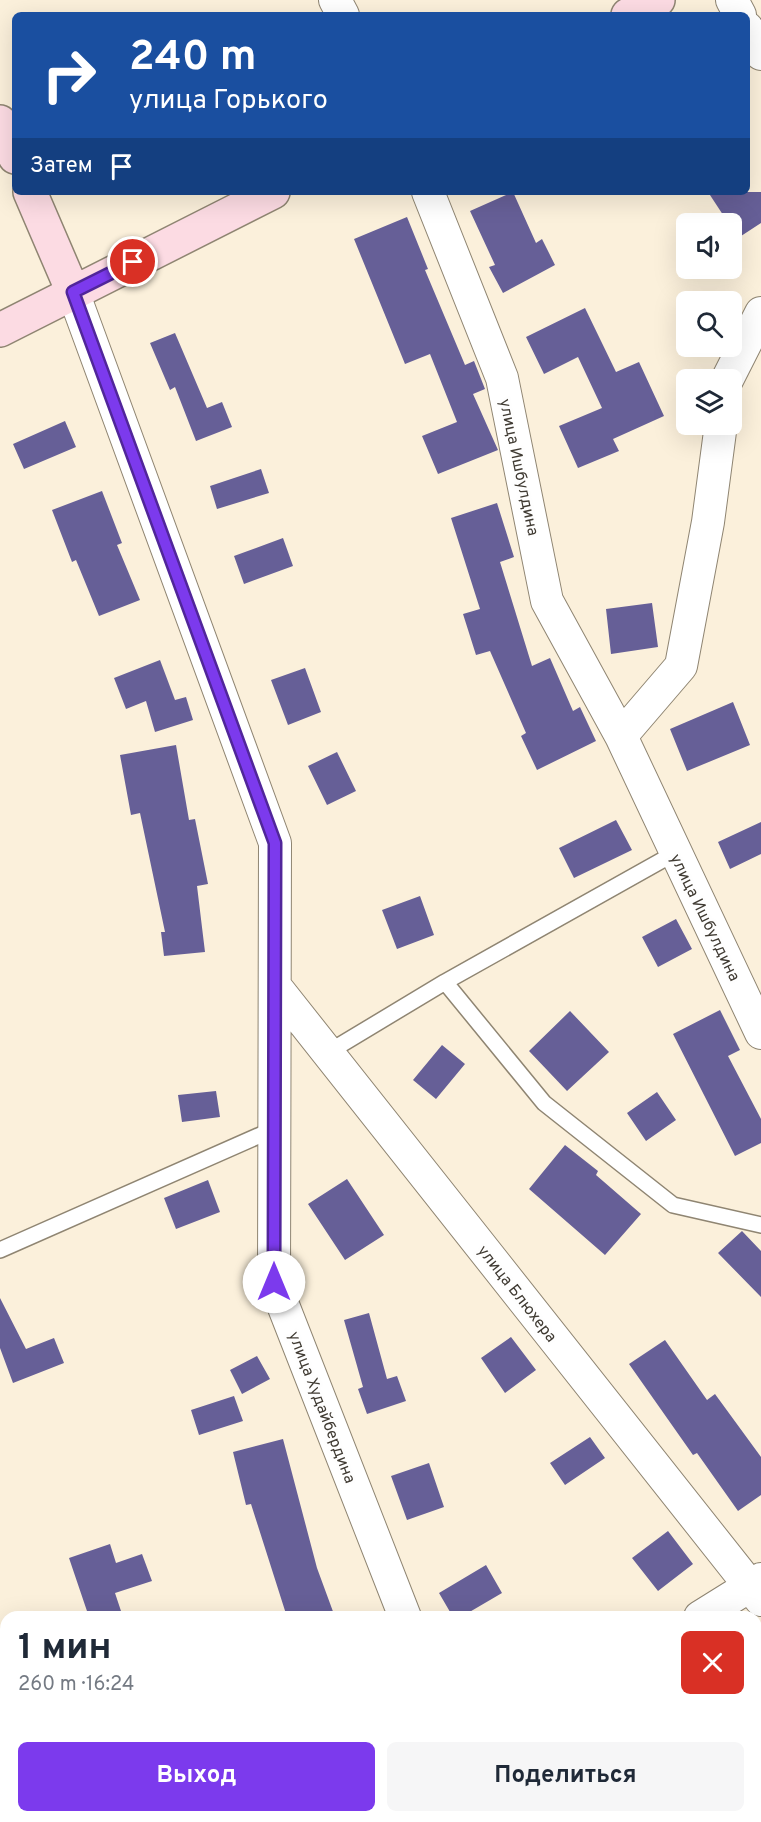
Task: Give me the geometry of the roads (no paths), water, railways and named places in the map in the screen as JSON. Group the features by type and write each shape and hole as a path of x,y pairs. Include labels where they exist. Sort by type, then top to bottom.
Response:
{"main road":[{"path":"634,12 658,0"},
{"path":"0,122 12,150"},
{"name":"улица Худайбердина","path":"31,195 73,292"},
{"path":"0,330 267,195"}],"street":[{"path":"750,34 761,54"},
{"name":"улица Ишбулдина","path":"429,195 502,378 547,601 621,736 761,1033"},
{"name":"улица Худайбердина","path":"73,292 275,843 274,1282 403,1611"},
{"path":"733,369 761,313"},
{"path":"621,736 681,666 708,522 720,435"},
{"name":"улица Блюхера","path":"275,986 757,1588"},
{"path":"712,1611 757,1588"}],"lane":[{"path":"327,1053 445,982 675,853"},
{"path":"445,982 544,1102 672,1205 761,1225"},
{"path":"0,1250 274,1129"}]}
